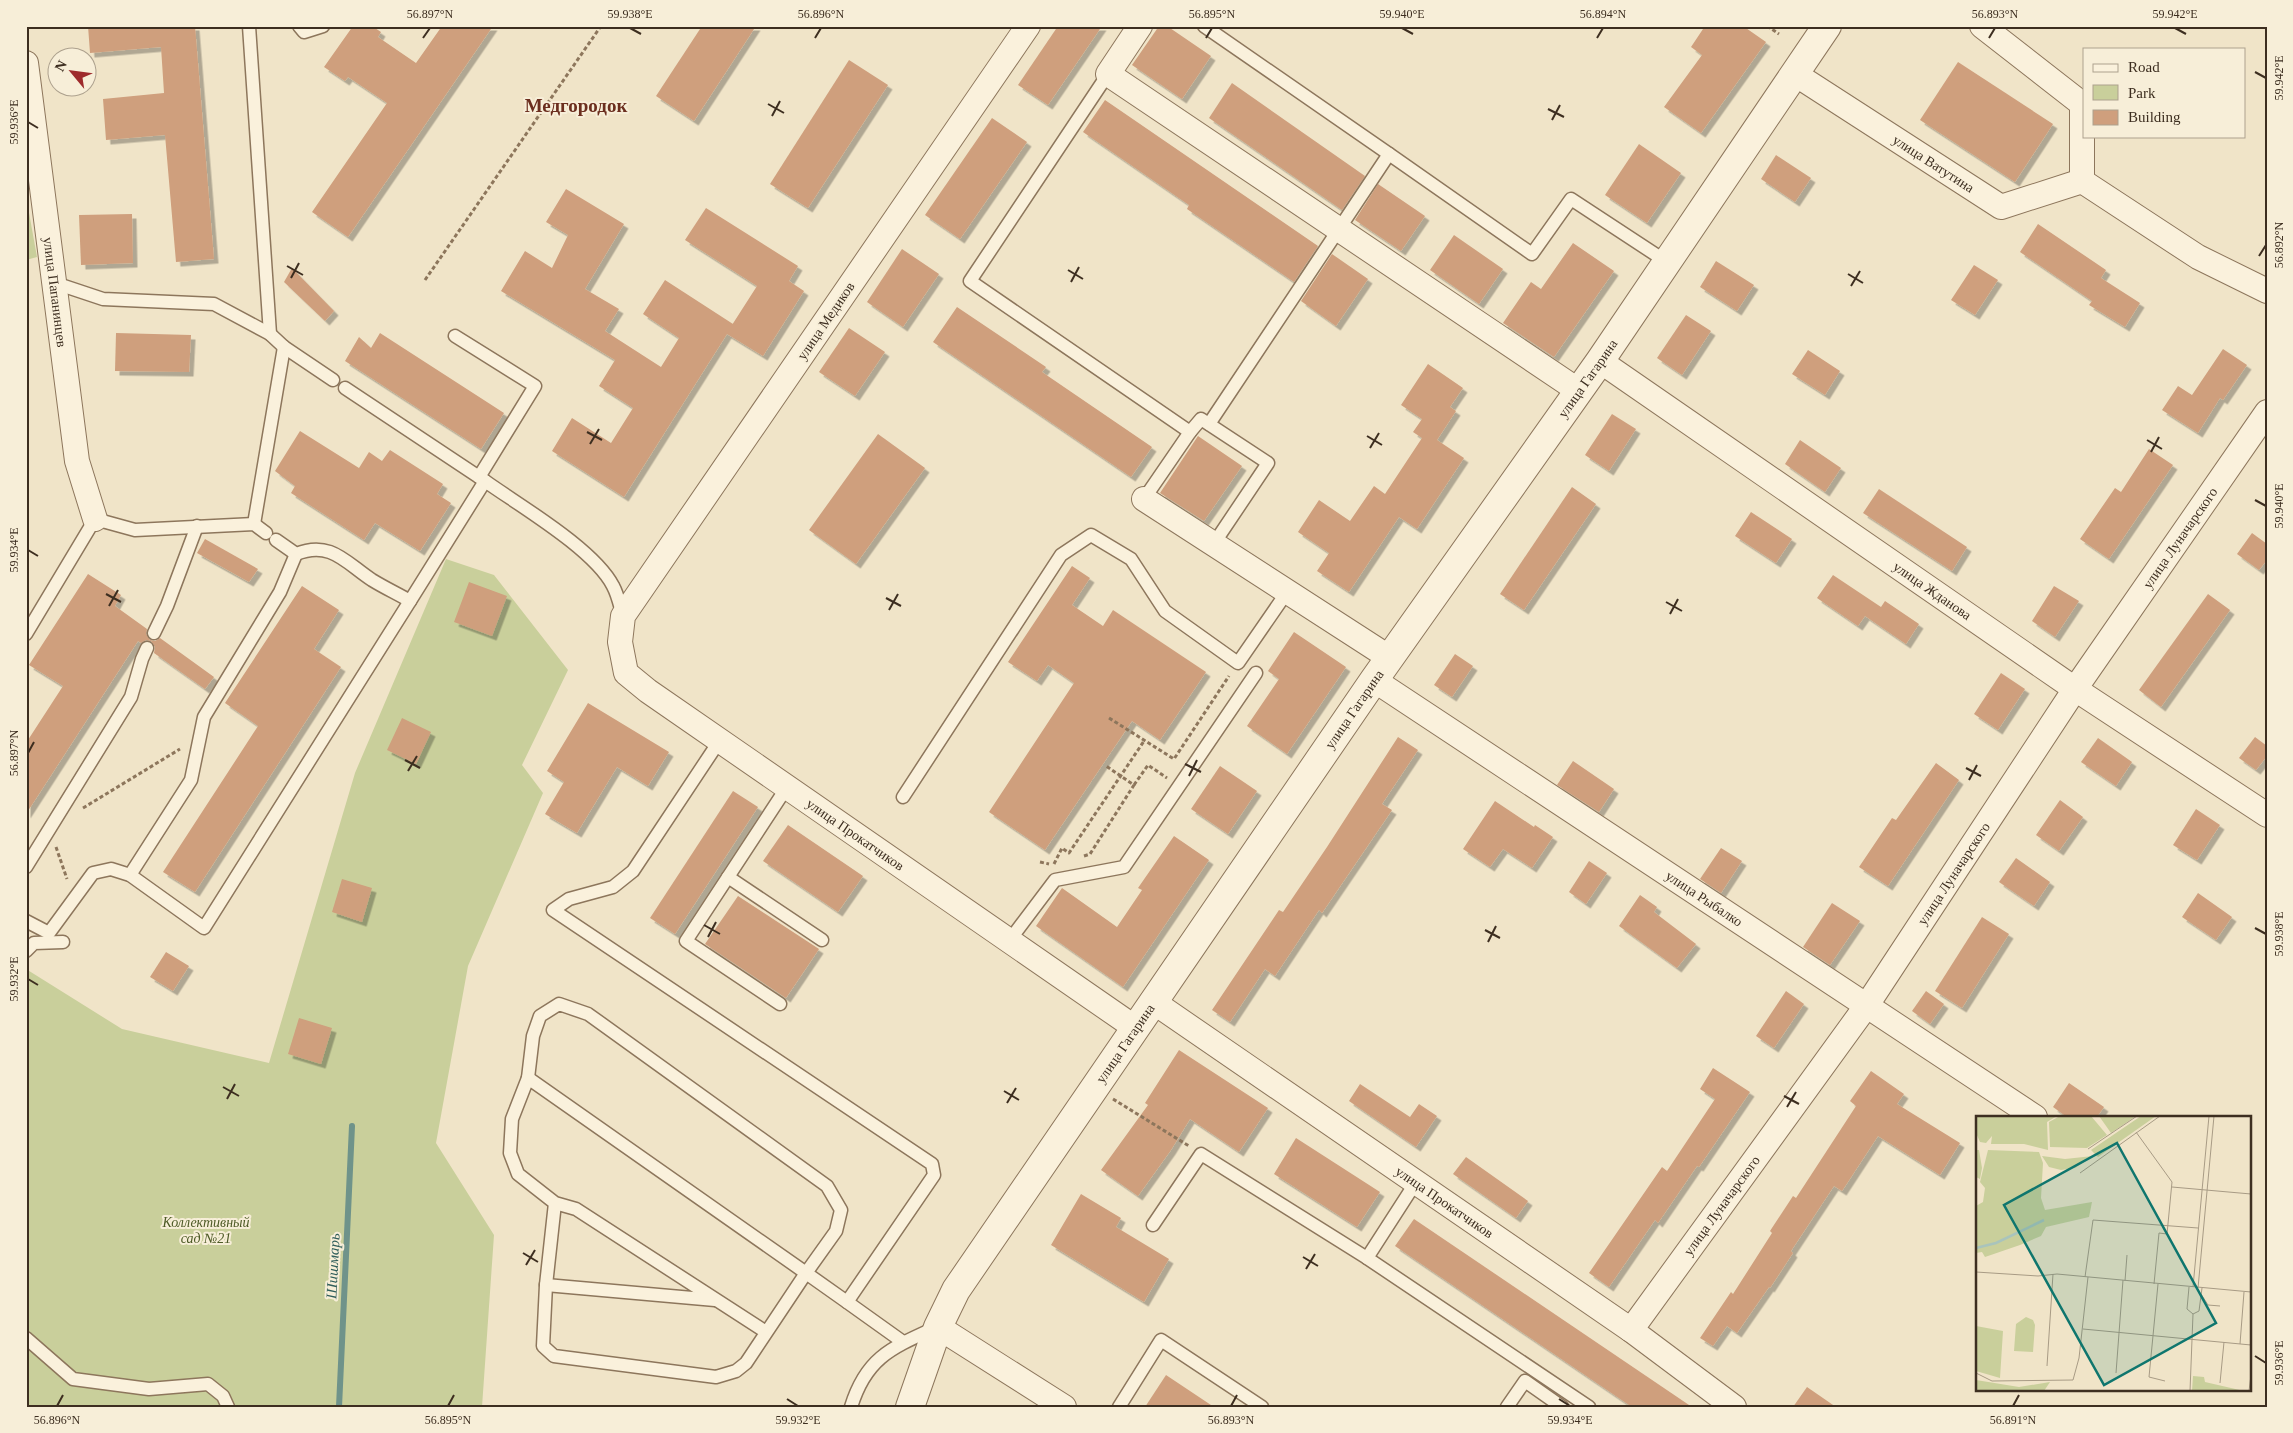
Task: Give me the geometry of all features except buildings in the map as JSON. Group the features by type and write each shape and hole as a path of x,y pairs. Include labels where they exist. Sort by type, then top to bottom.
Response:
{"street":[{"name":"улица Медиков","path":"623,616 1028,26"},
{"path":"1140,26 1108,74 1579,391"},
{"path":"1982,26 2082,104 2082,182 2198,257 2267,291"},
{"name":"улица Гагарина","path":"910,1407 938,1327 956,1290 1152,1001 1374,680 1600,361 1795,74 1823,28"},
{"name":"улица Папанинцев","path":"26,63 77,461 95,519"},
{"name":"улица Ватутина","path":"1795,74 2001,207 2082,182"},
{"name":"улица Жданова","path":"1600,361 2076,689 2267,815"},
{"name":"улица Луначарского","path":"1631,1330 1867,1005 2076,689 2267,412"},
{"path":"1144,500 1390,658"},
{"name":"улица Прокатчиков","path":"623,616 620,642 626,673 1134,1028"},
{"name":"улица Рыбалко","path":"1374,680 2034,1116"},
{"name":"улица Прокатчиков","path":"1152,1001 1631,1330 1734,1407"},
{"path":"938,1327 1064,1407"}],"lane":[{"path":"248,26 270,334"},
{"path":"300,26 304,32 323,26"},
{"path":"1204,26 1532,254 1571,199 1667,262"},
{"path":"1108,74 970,282 1190,432"},
{"path":"1209,424 1388,154"},
{"path":"55,283 104,299 214,304 270,334 284,347 332,380"},
{"path":"26,921 50,933 93,873 111,869 130,875 204,928 410,602 535,386 455,336"},
{"path":"254,524 284,347"},
{"path":"345,388 564,536 596,564 613,586 623,616"},
{"path":"1144,500 1190,432 1201,419 1209,424 1268,463 1213,545"},
{"path":"26,634 95,519 135,530 254,524 296,554"},
{"path":"154,633 167,606 197,526"},
{"path":"903,797 1061,555 1092,535 1130,559 1165,611 1238,663 1287,592"},
{"path":"130,875 191,780 204,717 280,592 296,554 308,549 321,549 338,555 372,580 410,602"},
{"path":"26,867 131,697 147,648"},
{"path":"1009,941 1055,880 1124,866 1256,673"},
{"path":"720,740 633,871 613,887 569,899 553,910 932,1164 934,1175 847,1302"},
{"path":"780,1004 686,941 787,787"},
{"path":"728,877 822,940"},
{"path":"26,951 34,943 63,942"},
{"path":"555,1203 546,1285 543,1346 554,1356 716,1377 736,1371 746,1363 836,1231 841,1210 827,1186 588,1014 560,1004 540,1016 532,1036 528,1078 512,1119 510,1153 518,1174 555,1203 576,1209 766,1332"},
{"path":"528,1078 903,1342"},
{"path":"1153,1225 1201,1154 1367,1258 1589,1407"},
{"path":"1367,1258 1416,1182"},
{"path":"546,1285 718,1301"},
{"path":"852,1407 859,1383 876,1361 903,1342 938,1327"},
{"path":"26,1338 73,1379 149,1389 208,1384 223,1396 228,1407"},
{"path":"1119,1407 1161,1340 1262,1407"},
{"path":"1507,1407 1524,1381 1562,1407"}],"path":[{"path":"425,280 602,26"},
{"path":"1767,26 1779,34"},
{"path":"1109,718 1174,759 1238,663"},
{"path":"81,810 200,737"},
{"path":"1055,880 1053,866 1062,848 1069,853 1144,740"},
{"path":"1106,766 1134,785"},
{"path":"1080,857 1090,854 1148,766 1179,786"},
{"path":"50,828 74,900"},
{"path":"1040,862 1053,866 1062,863"},
{"path":"1094,1086 1201,1154"}],"green space":[{"path":"26,196 37,257 26,260"},
{"name":"Коллективный сад №21","path":"446,559 494,575 568,670 522,765 543,793 468,966 436,1143 494,1235 482,1407 26,1407 26,969 122,1029 269,1063 355,773"}],"waterway":[{"name":"Шишмарь","path":"339,1407 352,1126"}],"district":[{"name":"Медгородок","path":"576,105"}]}
